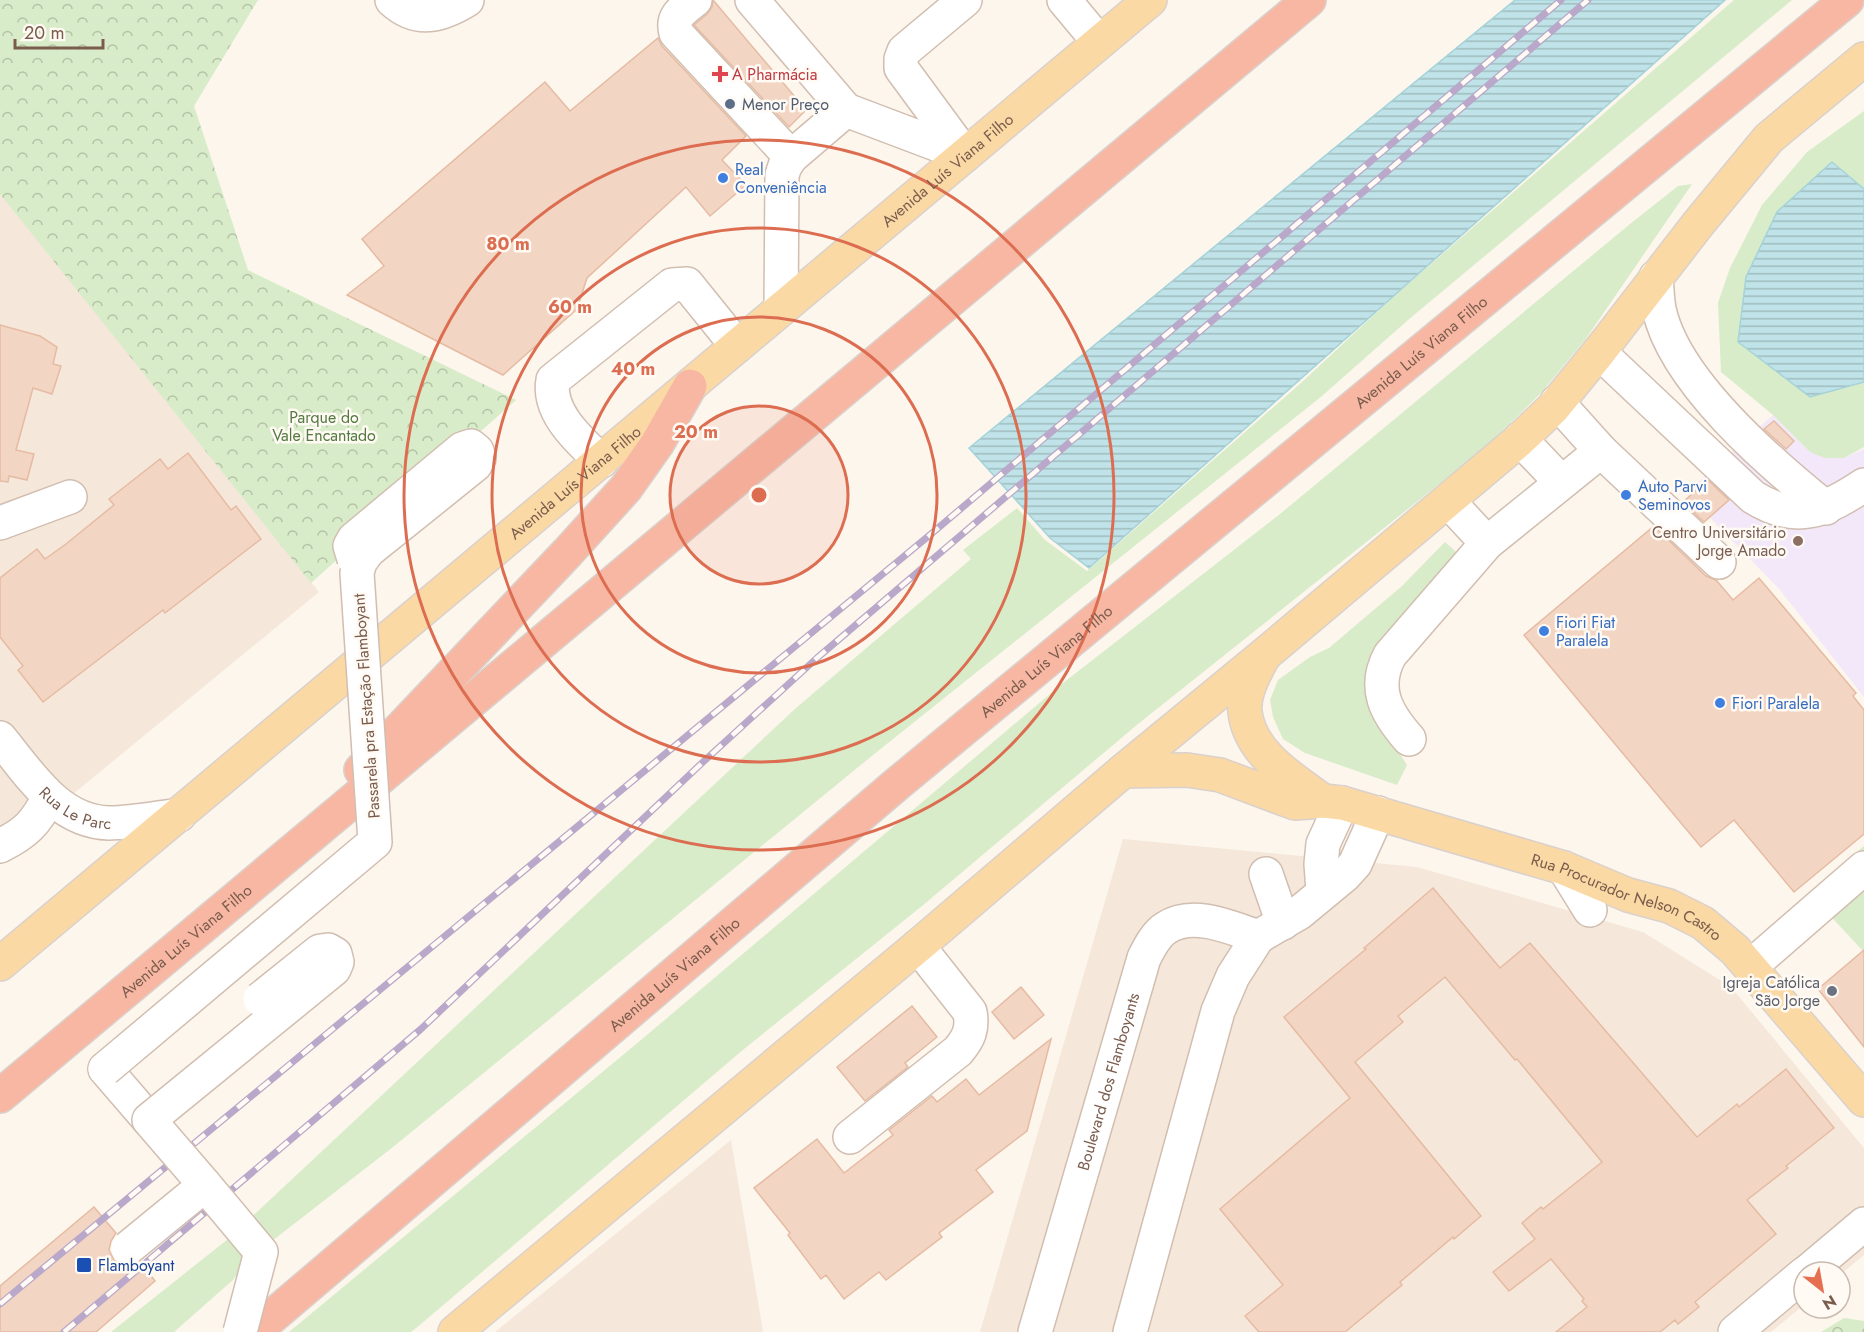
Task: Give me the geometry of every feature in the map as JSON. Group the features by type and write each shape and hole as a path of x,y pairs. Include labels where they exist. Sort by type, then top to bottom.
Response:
{"highway":[{"name":"Avenida Luís Viana Filho","path":"0,1096 1309,0"},
{"name":"Avenida Luís Viana Filho","path":"254,1332 897,784 1847,0"},
{"path":"251,886 626,488 657,444 690,386"}],"main road":[{"name":"Avenida Luís Viana Filho","path":"0,964 1150,0"},
{"path":"455,1332 1520,439 1557,402 1599,352 1656,277 1769,138 1864,59"},
{"name":"Rua Procurador Nelson Castro","path":"1263,656 1250,682 1245,710 1250,731 1275,766 1332,802"},
{"name":"Rua Procurador Nelson Castro","path":"1123,771 1187,770 1220,775 1295,803 1332,802 1378,813 1564,868 1628,894 1669,906 1703,923 1735,950 1864,1100"}],"street":[{"path":"392,0 402,9 425,16 449,11 467,0"},
{"path":"695,0 677,14 674,21 676,33 791,157"},
{"path":"753,0 846,110 965,155"},
{"path":"965,0 904,51 900,68 965,155"},
{"path":"1064,0 1099,42"},
{"path":"781,309 782,175 791,157 846,110"},
{"path":"1656,277 1659,310 1670,339 1686,370 1706,395 1747,438 1826,508"},
{"path":"601,461 580,441 564,421 552,397 553,380 672,285 679,283 687,284 737,346"},
{"path":"1599,352 1753,497 1768,506 1786,512 1806,512 1826,508 1864,485"},
{"path":"1557,402 1601,451 1719,561"},
{"path":"1520,439 1561,482"},
{"name":"Passarela pra Estação Flamboyant","path":"149,1120 105,1069 375,842 357,573 360,562 368,551 475,465 479,458 477,451 471,446 462,448 354,539 350,546 354,559"},
{"path":"1409,739 1395,722 1384,700 1381,683 1382,670 1401,641 1487,543 1601,451"},
{"path":"0,523 70,497"},
{"path":"1448,501 1487,543"},
{"name":"Rua Le Parc","path":"0,738 48,797 67,811 84,819 107,823 179,815"},
{"path":"0,846 17,838 31,827 48,797"},
{"path":"1323,891 1321,864 1323,844 1332,802"},
{"path":"1130,1332 1218,1011 1233,976 1270,930 1299,913 1355,864 1378,813"},
{"path":"1564,868 1590,910"},
{"path":"1750,967 1864,868"},
{"path":"1266,874 1270,930"},
{"name":"Boulevard dos Flamboyants","path":"1035,1332 1144,958 1152,943 1167,928 1186,921 1270,930"},
{"path":"850,1137 958,1051 968,1038 972,1025 970,1012 918,946"},
{"path":"240,1332 261,1252 149,1120 334,969 337,962 335,954 328,950 320,951 260,999"},
{"path":"128,1248 205,1185"},
{"path":"1821,1260 1864,1224"},
{"path":"1735,1332 1792,1284"}],"shaded area":[{"path":"0,193 319,592 0,854"},
{"name":"Centro Universitário Jorge Amado","path":"1773,415 1810,452 1844,458 1864,449 1864,697 1780,590 1686,493"},
{"path":"1123,839 1417,867 1643,932 1731,987 1864,1148 1864,1255 1852,1265 1852,1260 1792,1260 1792,1315 1771,1332 980,1332"},
{"path":"731,1140 763,1332 495,1332"}],"green space":[{"name":"Parque do Vale Encantado","path":"0,0 258,0 194,106 248,270 516,400 311,583 0,194"},
{"path":"1734,0 1792,0 1408,320 1322,396 873,755 393,1147 245,1262 233,1280 174,1332 111,1332 228,1239 796,708 971,559 963,550 1017,508 1045,540 1087,571 1302,382 1392,298"},
{"path":"1864,111 1864,447 1844,458 1825,458 1810,452 1773,415 1721,372 1718,303 1730,268 1762,205 1807,152"},
{"path":"1692,184 1585,340 1541,393 1493,440 1138,724 922,906 744,1049 421,1324 411,1332 289,1332 641,1040 1063,683 1280,514 1630,224 1678,186"},
{"path":"1445,542 1464,559 1380,653 1392,742 1407,765 1397,785 1305,753 1283,739 1273,717 1270,700 1278,680 1310,657 1329,648 1402,586"},
{"path":"1864,846 1864,952 1809,893"},
{"path":"1841,1320 1864,1321 1864,1332 1821,1332"}],"water":[{"path":"1515,0 1725,0 1089,568 1050,538 969,448"},
{"path":"1832,162 1864,189 1864,382 1810,397 1738,342 1746,277 1777,212"}],"building":[{"path":"713,0 806,110 789,127 694,25 707,14 712,7"},
{"path":"658,38 662,46 746,136 722,160 746,185 710,216 686,187 587,278 577,309 503,375 347,295 384,266 362,239 545,82 570,111"},
{"path":"0,325 40,336 57,347 53,364 61,366 52,394 33,388 16,450 34,454 27,480 9,476 8,482 0,481"},
{"path":"1774,421 1794,441 1786,449 1764,429"},
{"path":"188,453 231,510 236,506 261,539 165,613 163,610 43,702 18,670 23,666 0,637 0,578 37,549 45,559 66,544 114,505 109,499 160,459 168,469"},
{"path":"1708,480 1729,500 1704,522 1683,502"},
{"name":"Fiori Paralela","path":"1654,526 1706,576 1716,580 1733,600 1759,578 1856,693 1853,696 1864,710 1864,834 1794,892 1734,820 1701,847 1524,635"},
{"path":"1433,888 1500,968 1530,943 1697,1137 1737,1104 1739,1107 1786,1069 1834,1128 1747,1200 1776,1234 1695,1302 1699,1307 1678,1324 1675,1320 1660,1332 1556,1332 1587,1307 1582,1301 1584,1299 1551,1259 1509,1291 1493,1272 1535,1239 1522,1223 1602,1162 1517,1059 1515,1060 1445,977 1398,1016 1403,1022 1355,1062 1481,1216 1400,1282 1402,1285 1345,1332 1259,1332 1245,1316 1283,1285 1220,1209 1350,1098 1284,1017 1366,949 1364,948"},
{"path":"1864,950 1864,1047 1818,989"},
{"path":"1021,987 1044,1015 1014,1039 992,1012"},
{"path":"912,1006 937,1037 905,1063 908,1067 865,1101 837,1067"},
{"path":"1051,1039 1027,1131 976,1170 993,1192 939,1233 942,1237 886,1280 879,1272 844,1299 826,1275 821,1279 788,1235 790,1233 754,1188 817,1139 844,1173 893,1135 889,1130 932,1096 937,1102 966,1079 979,1095"},
{"name":"Flamboyant","path":"94,1207 116,1233 109,1250 114,1260 130,1267 140,1262 155,1281 96,1332 0,1332 0,1286"}],"railway":[{"path":"0,1304 931,534 1561,0"},
{"path":"64,1332 421,1029 703,762 817,658 1588,0"}],"place":[{"name":"A Pharmácia","path":"720,74"},
{"name":"Menor Preço","path":"730,104"},
{"name":"Real Conveniência","path":"723,178"},
{"name":"Auto Parvi Seminovos","path":"1626,495"},
{"name":"Centro Universitário Jorge Amado","path":"1798,541"},
{"name":"Fiori Fiat Paralela","path":"1544,631"},
{"name":"Fiori Paralela","path":"1720,703"},
{"name":"Igreja Católica São Jorge","path":"1832,991"},
{"name":"Flamboyant","path":"84,1265"}]}
